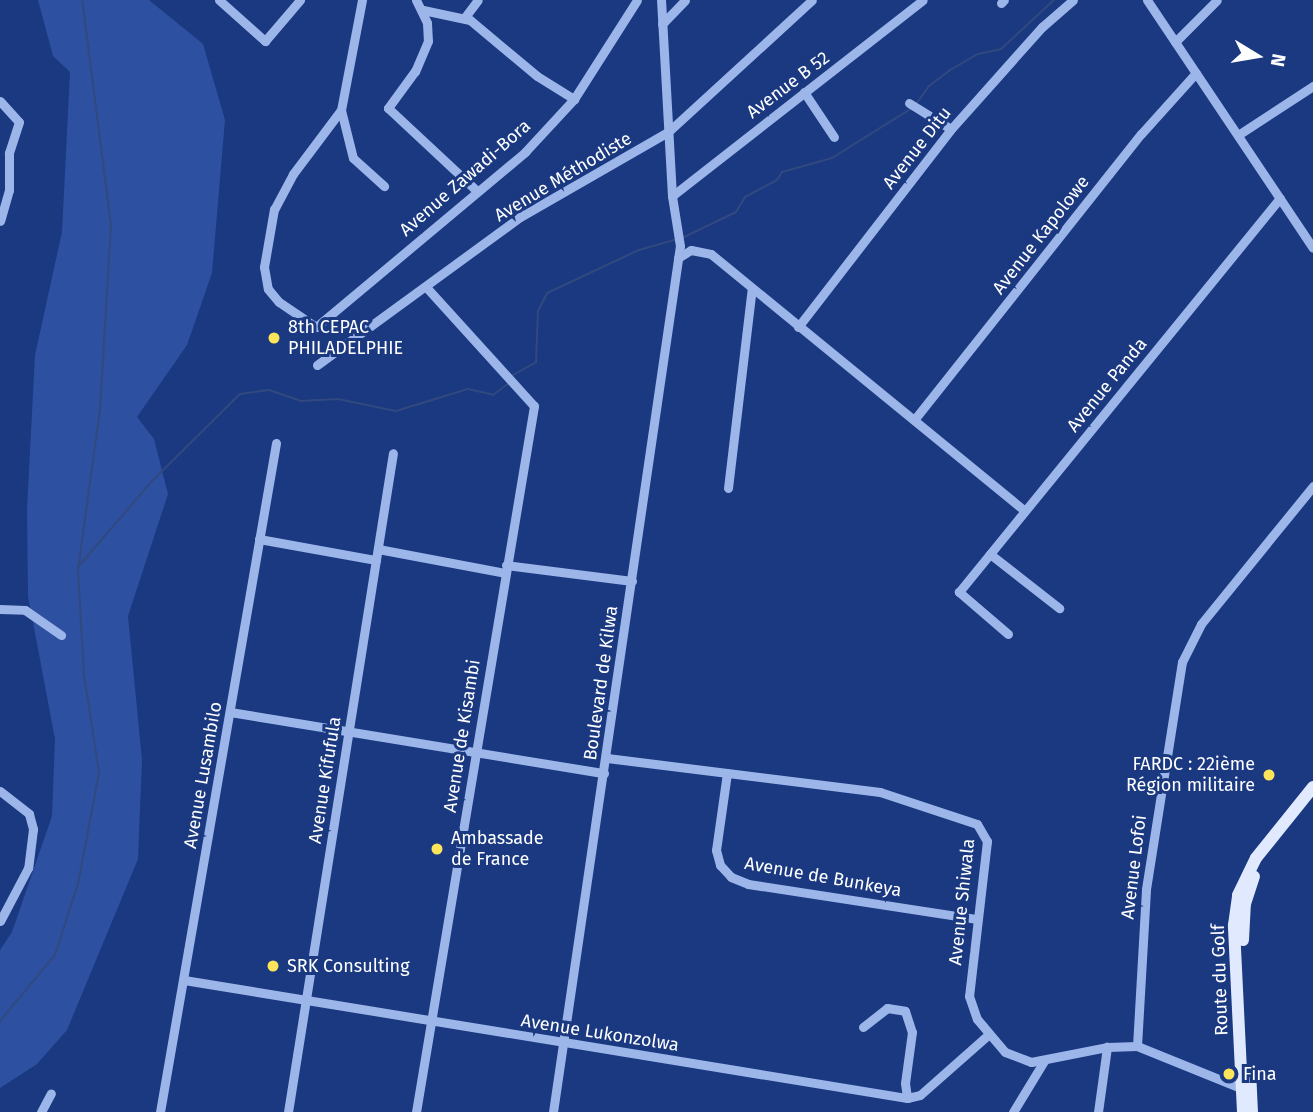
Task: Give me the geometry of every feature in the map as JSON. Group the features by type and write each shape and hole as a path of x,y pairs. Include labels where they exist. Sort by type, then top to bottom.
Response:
{"main road":[{"name":"Route du Golf","path":"1243,1112 1246,1090 1234,925 1238,895 1256,858 1313,787"},
{"path":"1252,1112 1246,1090 1243,931 1247,896 1258,870 1313,799"}],"street":[{"path":"219,0 265,41 300,0"},
{"path":"362,0 341,110 353,158 384,186"},
{"path":"416,0 423,10 428,40 417,68 388,108 476,190"},
{"path":"465,17 478,0"},
{"name":"Avenue Zawadi-Bora","path":"341,110 293,174 274,209 264,267 268,289 279,302 316,327 476,190 525,152 574,99 637,0"},
{"name":"Boulevard de Kilwa","path":"553,1112 680,246 672,196 661,0"},
{"path":"662,24 685,0"},
{"path":"795,0 803,9"},
{"name":"Avenue Méthodiste","path":"317,365 428,288 520,217 668,132 812,0"},
{"name":"Avenue B 52","path":"672,196 923,0"},
{"name":"Avenue Ditu","path":"798,327 951,129 1042,27 1073,0"},
{"path":"1147,0 1313,248"},
{"path":"1175,42 1217,0"},
{"path":"423,10 465,17 537,76 574,99"},
{"name":"Avenue Kapolowe","path":"914,420 1141,134 1196,73"},
{"path":"1238,135 1313,86"},
{"path":"804,92 834,137"},
{"path":"0,101 19,122 9,153 9,190 0,221"},
{"path":"909,103 921,107 951,129"},
{"name":"Avenue Panda","path":"1008,634 959,592 1280,198"},
{"path":"678,258 691,250 705,250 1024,510"},
{"name":"Avenue de Kisambi","path":"416,1112 534,406 428,288"},
{"path":"728,488 752,288"},
{"name":"Avenue Lusambilo","path":"160,1112 276,443"},
{"name":"Avenue Kifufula","path":"288,1112 393,453"},
{"name":"Avenue Lofoi","path":"1136,1046 1146,889 1182,662 1201,624 1313,486"},
{"path":"259,539 376,560"},
{"path":"378,549 505,569 632,581"},
{"path":"990,554 1059,608"},
{"path":"1,608 25,610 61,635"},
{"path":"230,712 604,773"},
{"name":"Avenue Shiwala","path":"607,758 880,792 977,824 988,841 976,919 969,996 989,1034 1013,1058 1044,1061 1107,1047 1136,1046 1246,1090"},
{"name":"Avenue de Bunkeya","path":"727,773 716,850 720,865 731,877 748,884 976,919"},
{"path":"0,791 29,814 33,829 28,868 0,921"},
{"path":"0,895 10,903"},
{"name":"Avenue Lukonzolwa","path":"184,980 907,1098"},
{"path":"863,1027 887,1009 905,1011 912,1032 905,1083 907,1098 920,1095 989,1034"},
{"path":"1098,1112 1107,1047"},
{"path":"1013,1112 1044,1061"},
{"path":"41,1112 51,1093"}],"shaded area":[{"path":"38,0 149,0 203,44 225,120 212,273 187,345 137,417 154,439 168,494 128,616 142,760 138,859 67,1030 37,1064 0,1088 0,950 12,932 52,816 55,739 28,596 27,509 35,355 62,232 70,72 53,56"}],"waterway":[{"path":"0,1021 55,955 78,884 99,773 84,675 78,570 100,410 111,225 82,0"},
{"path":"916,104 929,86 950,70 978,54 1001,49 1054,0"},
{"path":"682,238 736,212 745,197 777,180 782,172 832,158 912,108"},
{"path":"513,375 536,362 538,311 547,293 639,250 677,239"},
{"path":"78,567 152,481 240,394 269,390 301,401 338,399 396,411 468,389 493,395 509,383"}],"place":[{"name":"8th CEPAC PHILADELPHIE","path":"274,338"},
{"name":"FARDC : 22ième Région militaire","path":"1269,775"},
{"name":"Ambassade de France","path":"437,849"},
{"name":"SRK Consulting","path":"273,966"},
{"name":"Fina","path":"1229,1074"}]}
